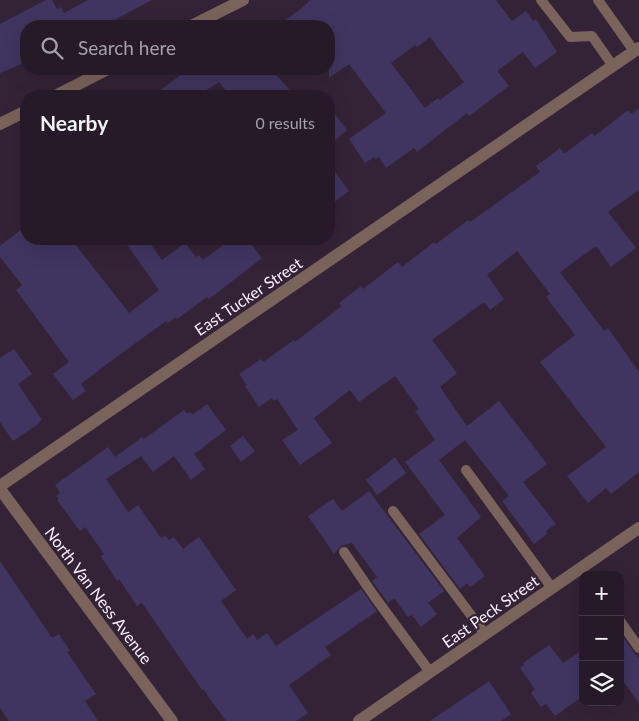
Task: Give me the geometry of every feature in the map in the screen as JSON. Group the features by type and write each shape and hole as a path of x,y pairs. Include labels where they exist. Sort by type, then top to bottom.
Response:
{"street":[{"path":"203,20 243,0"},
{"name":"East Tucker Street","path":"0,488 637,50"},
{"path":"67,90 96,75"},
{"path":"0,124 20,114"},
{"name":"North Van Ness Avenue","path":"0,488 172,721"},
{"name":"East Peck Street","path":"586,571 639,528"},
{"name":"East Peck Street","path":"359,721 552,588 579,574"}],"lane":[{"path":"541,0 570,36 592,36 613,66"},
{"path":"598,0 637,50"},
{"path":"466,470 552,588"},
{"path":"392,511 485,634"},
{"path":"344,552 430,672"},
{"path":"624,627 639,648"}],"building":[{"path":"46,0 52,0 57,9 61,7 64,13 88,0 152,0 114,20 20,20 20,65 0,73 0,24"},
{"path":"310,0 496,0 512,21 526,11 533,21 536,19 557,52 535,68 523,52 497,71 509,86 469,116 467,113 417,152 414,148 386,168 379,157 375,159 374,157 365,163 349,139 386,113 349,64 335,74 335,20 285,20","holes":["430,37 464,82 440,100 438,98 425,108 391,63 415,45 417,47"]},
{"path":"181,75 276,75 290,90 225,90 219,82 206,90 160,90"},
{"path":"639,108 639,190 608,212 636,248 611,267 596,246 560,272 604,331 608,328 639,372 639,472 611,494 606,488 588,503 567,476 606,447 540,362 575,335 546,297 550,294 517,251 487,275 504,299 490,310 484,302 432,340 457,373 440,387 467,426 499,401 547,464 523,482 556,524 546,531 547,534 534,544 502,501 509,496 465,440 439,460 481,517 457,538 485,576 470,587 467,583 460,589 419,534 445,515 405,462 435,440 415,411 419,409 395,376 359,402 350,390 314,418 332,443 300,465 282,440 298,430 277,399 273,401 272,398 259,407 239,374 261,359 263,362 294,340 295,342 342,306 339,303 361,286 363,289 398,262 402,267 434,242 436,244 468,220 470,222 540,172 536,166 560,148 564,154 592,133 595,136 628,110 631,114"},
{"path":"335,114 347,130 335,140"},
{"path":"335,172 349,191 335,202"},
{"path":"20,231 20,245 76,245 129,313 159,290 127,245 151,245 162,260 182,245 187,245 196,257 199,255 203,260 223,245 252,245 262,258 209,299 207,297 177,319 176,317 168,323 166,321 107,364 81,384 86,391 73,400 53,374 69,362 16,290 22,285 0,257 0,246"},
{"path":"14,349 32,374 18,384 42,420 13,441 0,422 0,358"},
{"path":"207,404 226,430 194,454 205,469 191,480 174,456 153,472 141,456 106,479 128,512 138,505 161,538 165,535 169,540 174,537 183,549 199,537 236,590 221,601 247,639 253,634 257,640 267,633 276,646 361,589 377,611 325,647 331,655 289,685 308,713 296,721 226,721 202,690 142,603 137,606 119,579 117,581 101,556 104,554 85,527 80,531 57,500 59,499 56,496 60,493 55,485 108,447 115,457 184,410 187,414 190,412 192,415"},
{"path":"243,436 255,451 241,462 230,446"},
{"path":"395,457 406,473 377,495 366,480"},
{"path":"369,491 444,591 428,603 437,614 421,627 412,615 408,617 394,598 388,603 372,581 377,577 352,543 341,546 334,554 308,516 333,499 342,511"},
{"path":"0,561 52,638 59,634 70,651 67,652 96,694 85,701 98,721 9,721 0,708"},
{"path":"624,638 639,659 639,703 624,682"},
{"path":"549,645 563,663 579,653 579,699 555,716 546,704 541,707 531,693 535,689 520,668 524,665 523,663"},
{"path":"489,681 511,714 501,721 430,721"}]}
